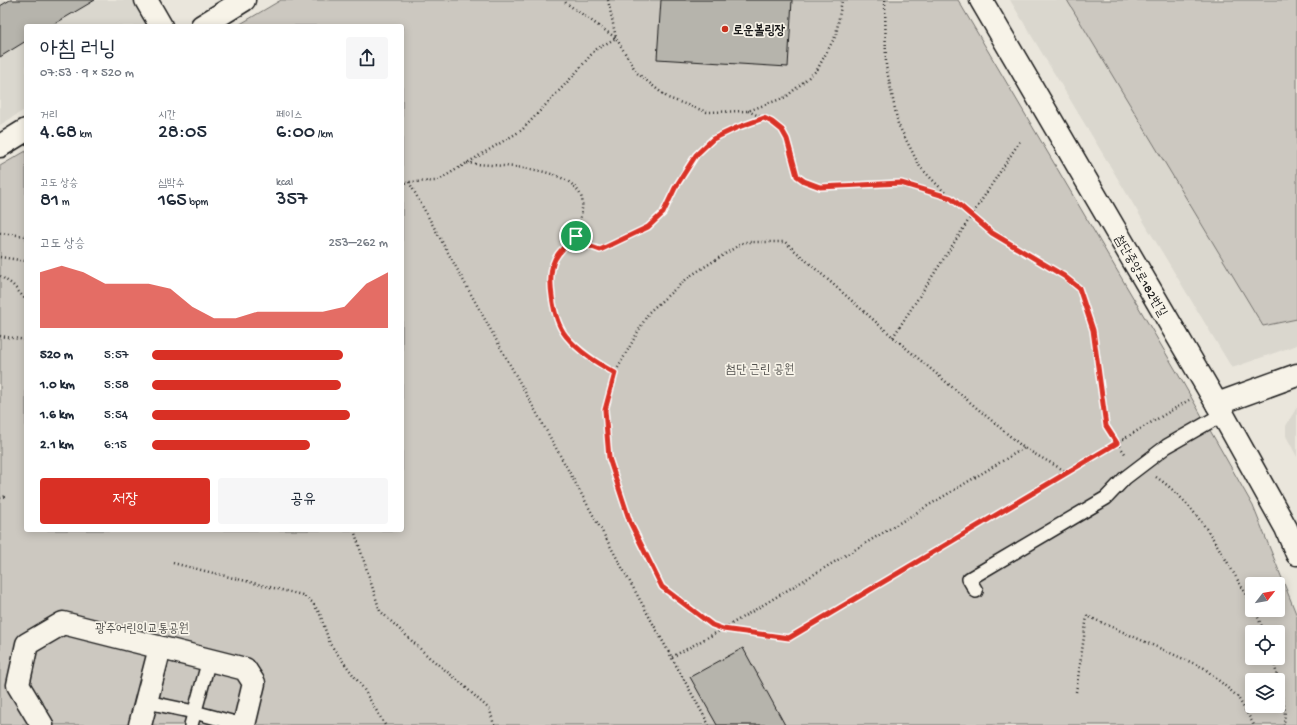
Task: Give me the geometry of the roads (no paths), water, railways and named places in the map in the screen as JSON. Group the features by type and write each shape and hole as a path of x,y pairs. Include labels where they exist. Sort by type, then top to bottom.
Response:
{"street":[{"path":"146,0 160,24"},
{"path":"205,24 244,0"},
{"name":"첨단중앙로182번길","path":"981,0 1220,409 1286,528 1297,554"},
{"path":"0,146 24,131"},
{"path":"1220,409 1297,376"},
{"path":"42,725 18,685 27,644 63,623 245,669 254,683 243,725"},
{"path":"140,725 160,648"}],"lane":[{"path":"976,591 969,579 1106,498 1125,478 1140,466 1220,409"},
{"path":"191,725 208,660"},
{"path":"147,702 194,712 243,725"}],"place":[{"name":"로운볼링장","path":"725,29"}],"park label":[{"name":"첨단 근린 공원","path":"760,368"},
{"name":"광주어린이교통공원","path":"142,627"}]}
